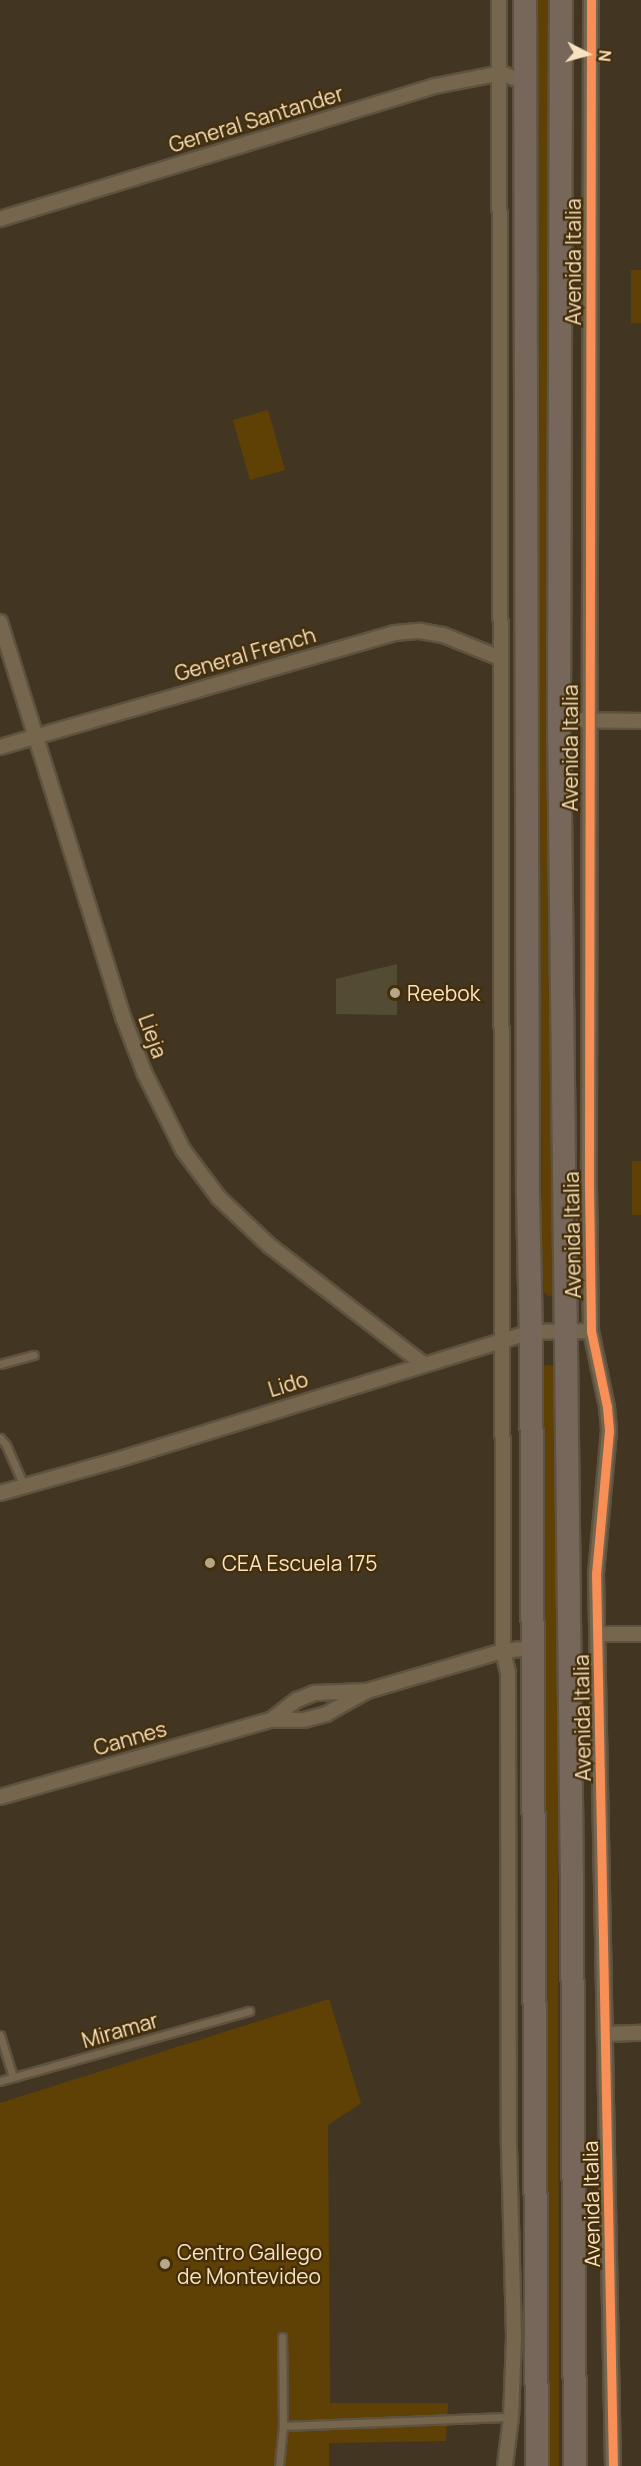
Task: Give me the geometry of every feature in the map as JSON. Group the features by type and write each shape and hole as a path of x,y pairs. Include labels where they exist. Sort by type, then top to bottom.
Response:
{"main road":[{"name":"Avenida Italia","path":"525,0 528,1182 531,1332 537,2466"},
{"name":"Avenida Italia","path":"561,0 560,720 576,2466"}],"street":[{"path":"499,0 504,1651 508,1673 509,2134 514,2337 511,2417 505,2466"},
{"name":"Avenida Italia","path":"591,0 588,719 591,1331 607,1407 609,1431 596,1573 599,1634 613,2466"},
{"path":"501,73 526,83"},
{"name":"General Santander","path":"0,219 435,86 501,73"},
{"name":"Lieja","path":"0,622 123,1017 144,1072 183,1150 219,1198 270,1246 423,1364"},
{"name":"General French","path":"0,747 395,633 420,631 443,635 500,658"},
{"path":"560,720 641,721"},
{"name":"Lido","path":"0,1493 531,1332 591,1331"},
{"path":"599,1634 641,1634"},
{"name":"Cannes","path":"0,1797 271,1720 304,1720 326,1714 367,1691 504,1651 533,1648"},
{"name":"Cannes","path":"271,1720 297,1700 314,1693 367,1691"},
{"path":"606,2034 641,2033"},
{"path":"511,2417 537,2416"}],"lane":[{"path":"0,1364 34,1355"},
{"path":"0,1438 6,1445 24,1486"},
{"name":"Miramar","path":"0,2081 249,2011"},
{"path":"0,2035 13,2077"},
{"path":"279,2466 283,2426 282,2337"},
{"path":"283,2426 511,2417"}],"shaded area":[{"path":"537,0 552,0 557,1293 550,1297 542,1291"},
{"path":"631,270 641,270 641,323 631,323"},
{"path":"268,410 285,470 250,480 233,420"},
{"path":"632,1161 641,1161 641,1215 632,1215"},
{"path":"546,1365 554,1366 557,1384 559,2466 544,2466 541,1369"},
{"name":"Centro Gallego de Montevideo","path":"329,1999 361,2103 328,2125 330,2403 448,2403 446,2441 329,2443 329,2466 0,2466 0,2103"}],"building":[{"path":"397,964 397,1015 336,1014 336,979"}],"cycle path":[{"path":"591,0 589,1186 591,1331 607,1407 609,1431 596,1573 613,2466"}],"place":[{"name":"Reebok","path":"395,993"},
{"name":"CEA Escuela 175","path":"210,1563"},
{"name":"Centro Gallego de Montevideo","path":"165,2264"}]}
